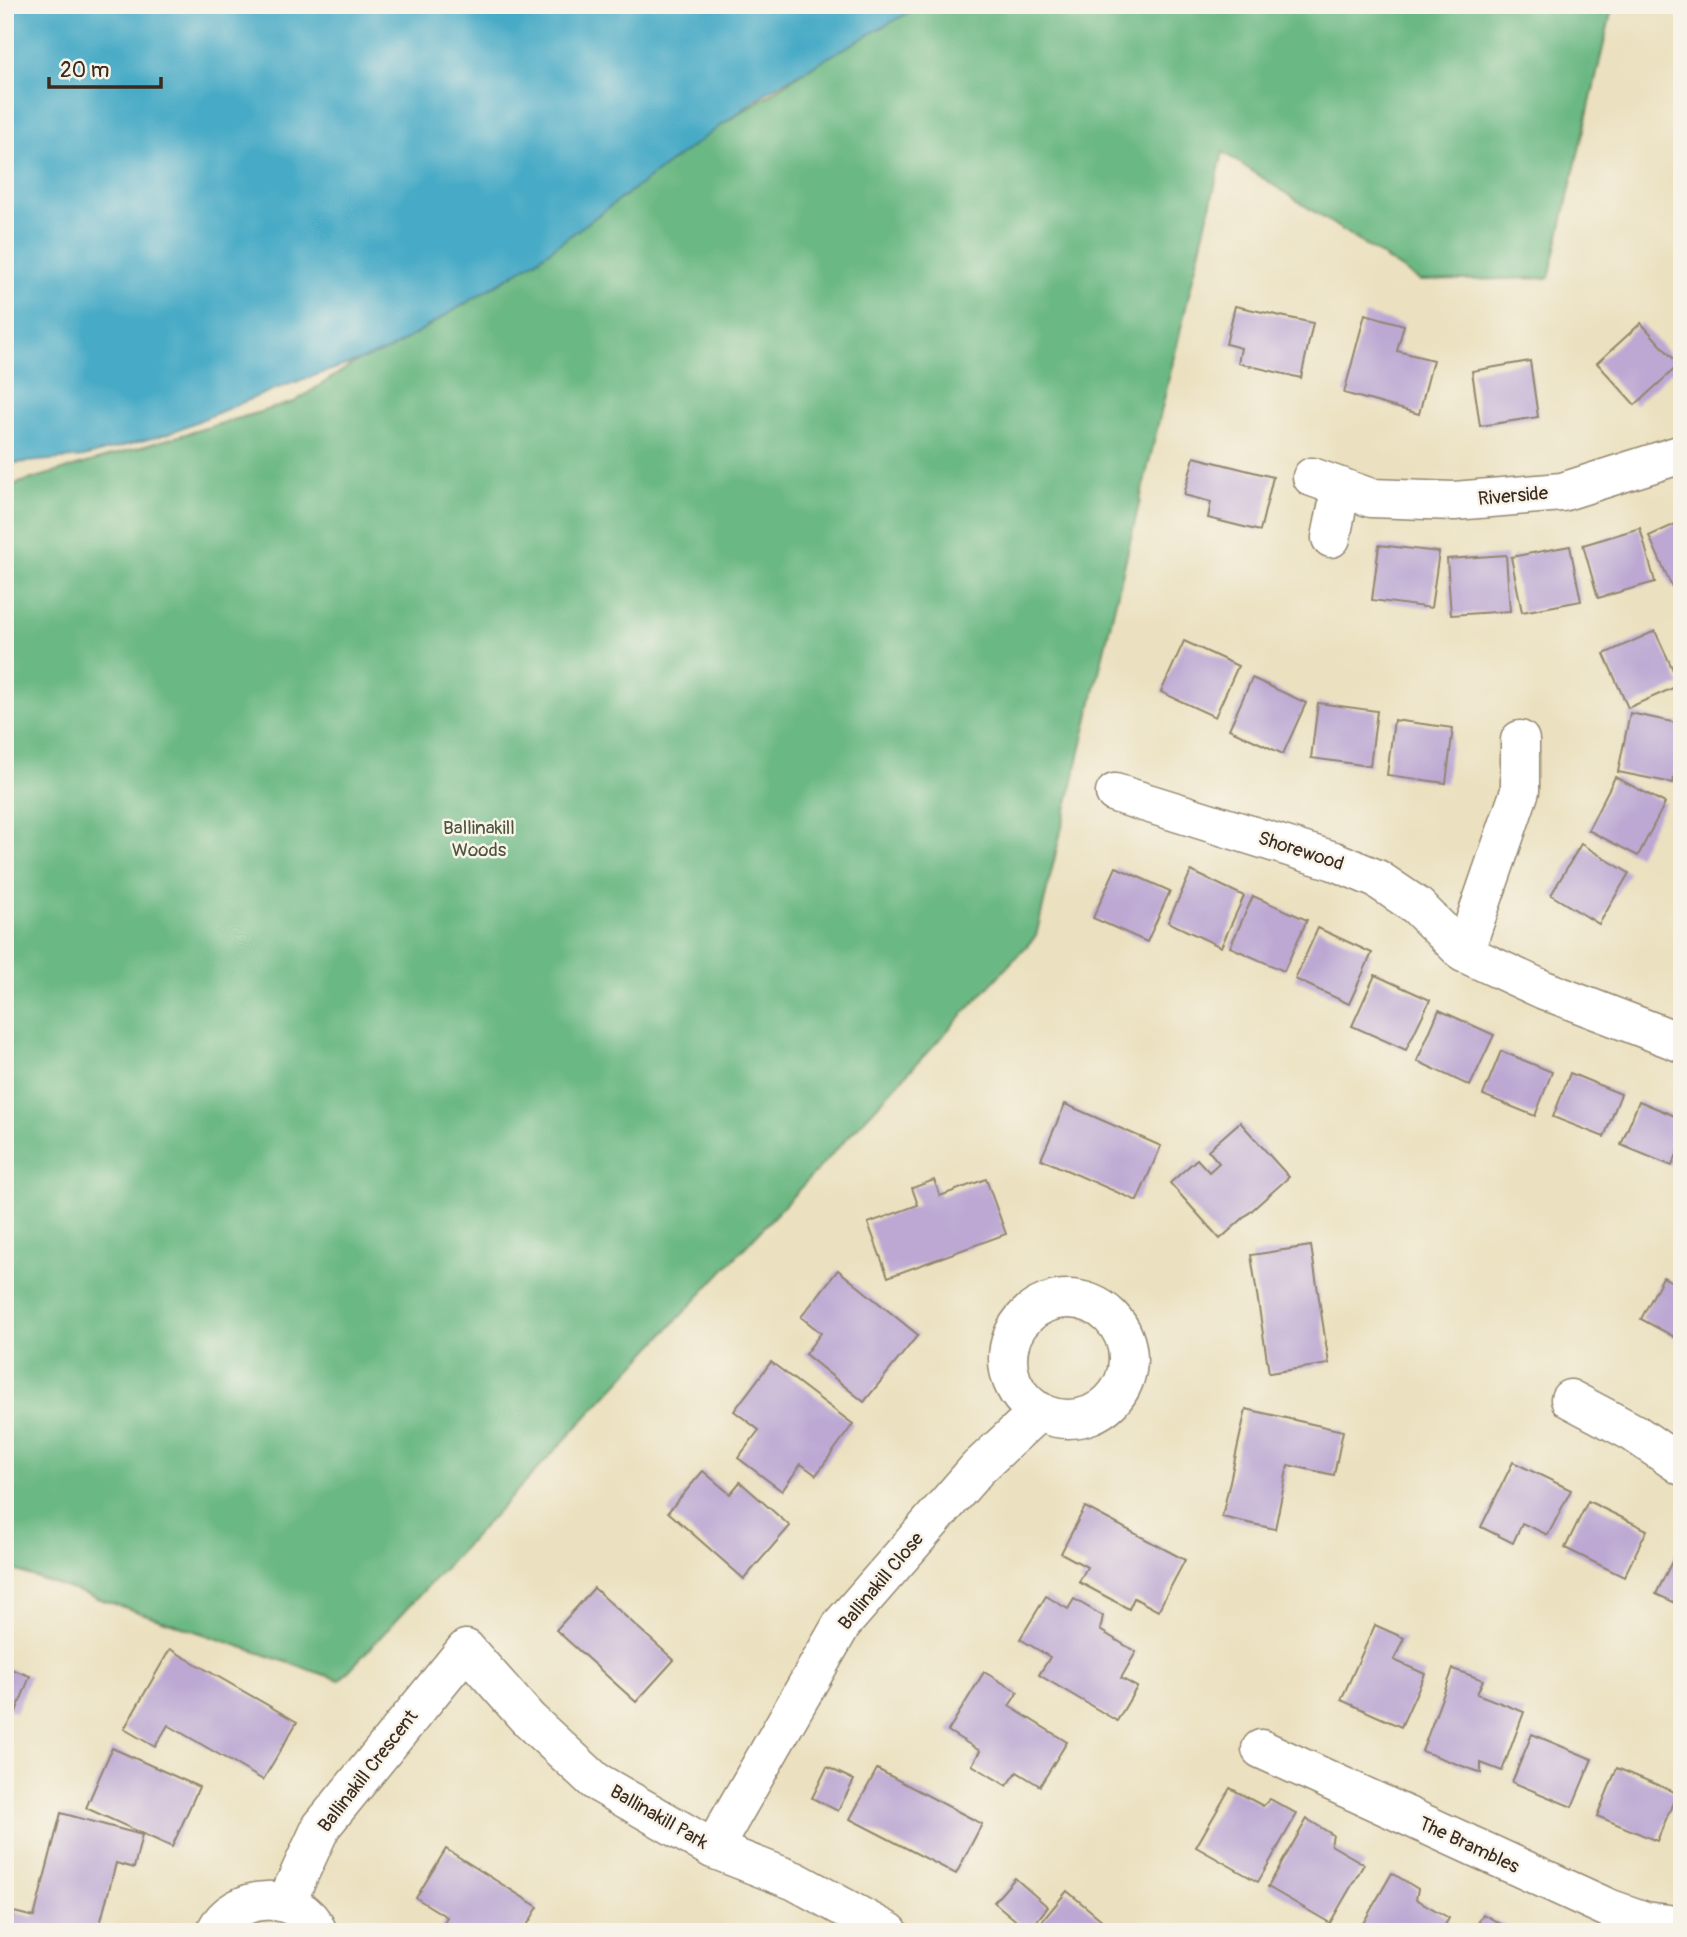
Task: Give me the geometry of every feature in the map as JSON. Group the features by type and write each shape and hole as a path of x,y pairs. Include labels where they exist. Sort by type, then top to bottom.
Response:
{"street":[{"name":"Riverside","path":"1331,538 1327,482 1371,498 1454,501 1562,492 1682,454"},
{"path":"1464,953 1520,791 1520,740"},
{"name":"Shorewood","path":"1115,793 1335,861 1377,879 1417,906 1464,953 1544,990 1682,1043"},
{"path":"1570,1399 1634,1433 1682,1466"},
{"name":"Ballinakill Close","path":"713,1849 842,1623 978,1468 1040,1411"},
{"name":"Ballinakill Park","path":"466,1649 529,1720 595,1780 713,1849 795,1881 889,1932"},
{"name":"Ballinakill Crescent","path":"286,1903 321,1827 466,1649"},
{"name":"The Brambles","path":"1261,1749 1608,1908 1645,1921 1677,1925 1682,1923"},
{"path":"215,1932 229,1913 247,1903 266,1900 286,1903 303,1912 317,1932"}],"green space":[{"name":"Ballinakill Woods","path":"907,5 1613,5 1549,278 1420,281 1223,152 1036,936 340,1680 5,1567 5,487 294,402"}],"water":[{"path":"5,5 922,5 768,91 534,262 387,351 275,389 167,434 84,457 5,464"}],"building":[{"path":"1235,306 1313,323 1301,378 1238,363 1241,348 1226,344"},
{"path":"1365,314 1404,325 1397,351 1433,360 1419,414 1344,393"},
{"path":"1641,323 1679,365 1635,405 1597,363"},
{"path":"1530,361 1538,417 1480,426 1472,371"},
{"path":"1194,457 1273,477 1260,531 1208,518 1211,502 1184,495"},
{"path":"1682,521 1682,583 1672,587 1649,536"},
{"path":"1640,528 1655,582 1598,598 1583,545"},
{"path":"1379,545 1439,552 1431,608 1372,600"},
{"path":"1570,546 1581,601 1522,612 1511,557"},
{"path":"1506,555 1510,611 1451,615 1447,559"},
{"path":"1655,631 1680,685 1628,708 1604,654"},
{"path":"1184,641 1238,666 1215,717 1161,692"},
{"path":"1252,678 1306,703 1283,754 1229,729"},
{"path":"1318,703 1377,711 1370,766 1311,758"},
{"path":"1630,713 1682,724 1682,740 1673,783 1618,772"},
{"path":"1394,720 1453,728 1446,783 1387,775"},
{"path":"1615,777 1665,803 1638,856 1588,830"},
{"path":"1581,844 1629,873 1599,924 1551,895"},
{"path":"1116,867 1170,891 1147,942 1093,918"},
{"path":"1191,871 1244,896 1221,947 1168,922"},
{"path":"1253,896 1307,920 1284,971 1230,947"},
{"path":"1318,928 1372,953 1349,1004 1295,979"},
{"path":"1375,975 1430,1000 1406,1050 1352,1026"},
{"path":"1439,1010 1494,1035 1470,1086 1417,1061"},
{"path":"1501,1051 1552,1072 1535,1116 1483,1095"},
{"path":"1570,1073 1621,1094 1604,1137 1553,1117"},
{"path":"1639,1101 1682,1119 1682,1143 1672,1166 1621,1145"},
{"path":"1065,1104 1161,1146 1137,1201 1041,1159"},
{"path":"1240,1122 1289,1177 1220,1239 1170,1183 1197,1159 1209,1172 1219,1163 1208,1150"},
{"path":"986,1179 1006,1234 888,1277 868,1223 918,1205 912,1188 934,1180 940,1196"},
{"path":"1311,1246 1329,1364 1269,1373 1251,1255"},
{"path":"838,1270 918,1335 864,1402 805,1354 821,1333 801,1317"},
{"path":"1663,1277 1682,1287 1682,1341 1641,1319"},
{"path":"771,1362 853,1424 816,1475 801,1464 782,1491 738,1458 759,1430 734,1411"},
{"path":"1246,1409 1343,1431 1334,1475 1288,1465 1275,1529 1222,1517"},
{"path":"1513,1462 1571,1490 1548,1535 1522,1523 1513,1543 1481,1527"},
{"path":"703,1471 730,1494 740,1482 790,1526 744,1579 668,1512"},
{"path":"1588,1501 1647,1530 1624,1577 1565,1548"},
{"path":"1085,1507 1185,1560 1158,1611 1134,1598 1129,1609 1079,1582 1087,1567 1061,1553"},
{"path":"1679,1547 1682,1549 1682,1606 1656,1594"},
{"path":"594,1588 674,1660 636,1702 556,1630"},
{"path":"1046,1596 1068,1609 1074,1599 1103,1616 1100,1630 1136,1652 1121,1678 1137,1687 1117,1721 1039,1675 1050,1657 1020,1639"},
{"path":"1375,1625 1404,1638 1394,1660 1425,1674 1401,1727 1341,1700"},
{"path":"170,1649 297,1722 263,1780 168,1725 155,1747 124,1729"},
{"path":"5,1667 30,1676 16,1712 5,1708"},
{"path":"1453,1669 1483,1680 1477,1694 1524,1712 1502,1771 1481,1763 1481,1773 1422,1751"},
{"path":"984,1672 1018,1692 1009,1706 1067,1742 1040,1786 1017,1772 1007,1786 972,1765 980,1751 948,1731"},
{"path":"1532,1734 1592,1759 1572,1807 1512,1782"},
{"path":"112,1748 199,1787 172,1847 86,1808"},
{"path":"827,1767 854,1780 838,1811 812,1798"},
{"path":"1617,1768 1677,1793 1657,1841 1597,1816"},
{"path":"877,1769 982,1824 956,1874 850,1819"},
{"path":"1230,1788 1263,1806 1270,1799 1297,1814 1258,1882 1196,1847"},
{"path":"61,1813 142,1835 134,1868 116,1863 98,1932 9,1932 14,1912 34,1917"},
{"path":"1307,1819 1333,1835 1331,1845 1364,1864 1330,1923 1268,1887"},
{"path":"446,1849 538,1907 523,1932 438,1932 447,1917 416,1898"},
{"path":"1392,1873 1418,1889 1416,1899 1449,1918 1441,1932 1358,1932"},
{"path":"1015,1878 1048,1907 1028,1931 994,1902"},
{"path":"1067,1891 1116,1932 1033,1932"},
{"path":"1483,1914 1510,1929 1510,1932 1473,1932"}]}
